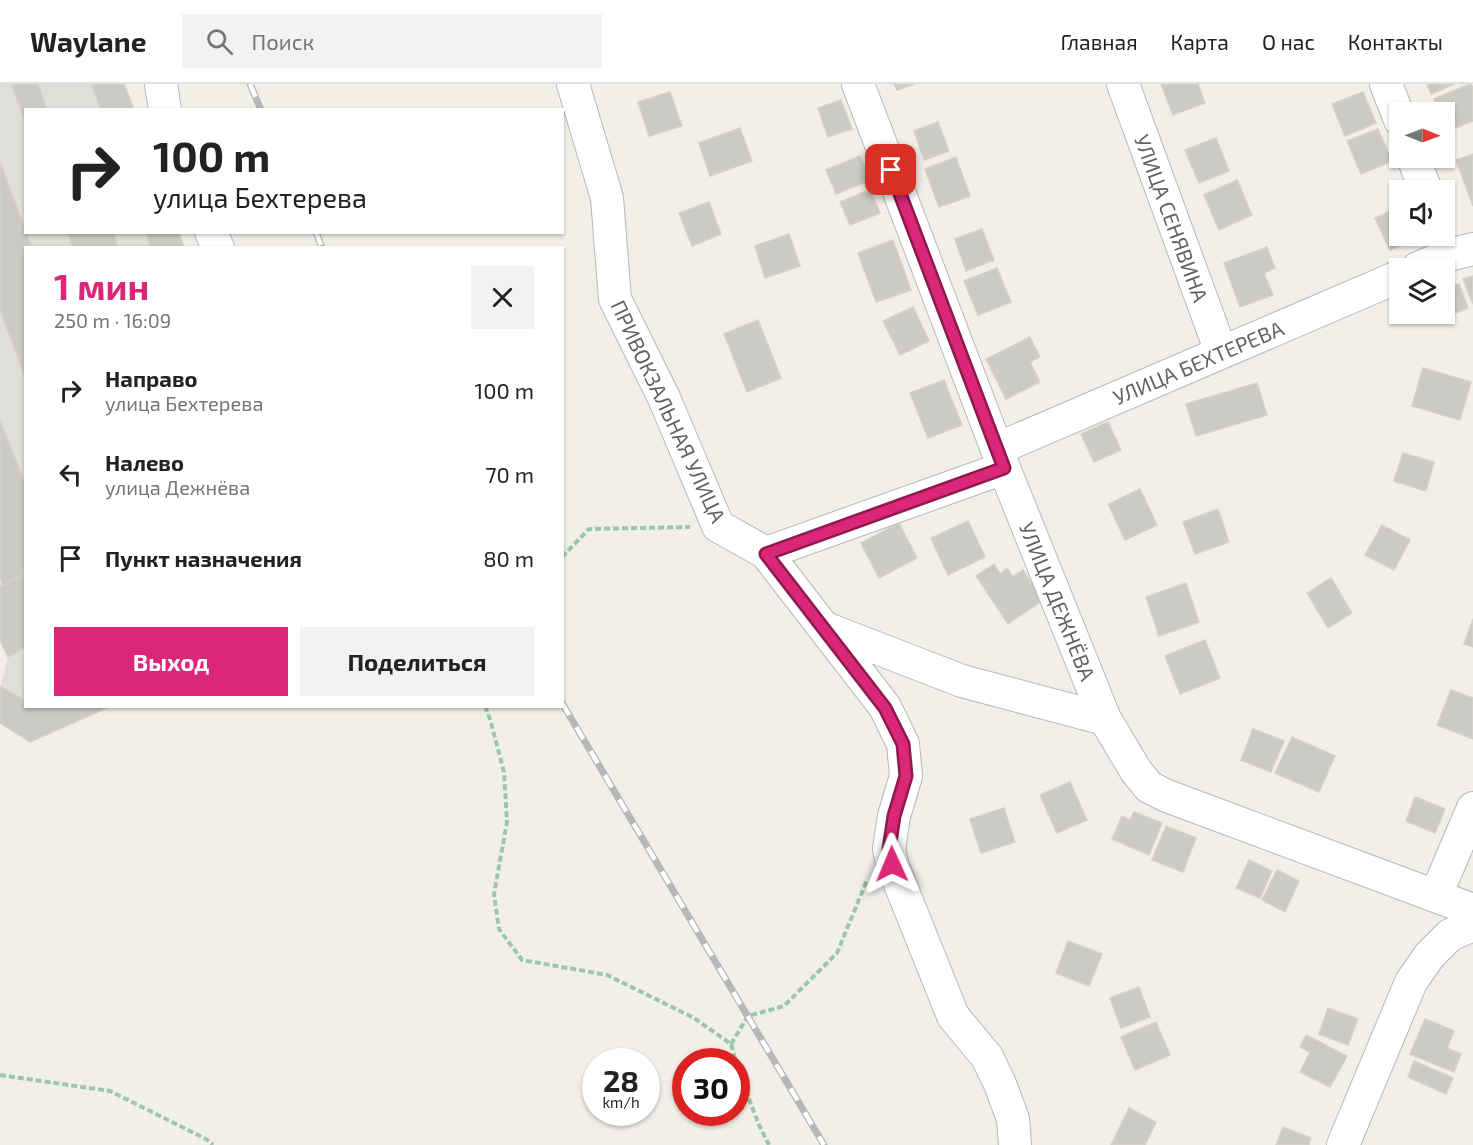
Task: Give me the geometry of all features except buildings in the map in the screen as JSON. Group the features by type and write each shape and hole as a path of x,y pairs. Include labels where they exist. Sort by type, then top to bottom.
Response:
{"street":[{"path":"160,84 165,108"},
{"name":"ПРИВОКЗАЛЬНАЯ УЛИЦА","path":"573,84 607,198 615,299 664,398 718,526 766,554 885,708 903,744 906,776 894,816 889,849 892,864 953,1016 987,1058 1000,1084 1013,1119 1015,1145"},
{"name":"УЛИЦА ДЕЖНЁВА","path":"858,84 1001,459 1105,719 1136,771 1149,787 1167,796 1473,910"},
{"name":"УЛИЦА СЕНЯВИНА","path":"1123,84 1221,352"},
{"path":"1386,84 1393,102"},
{"path":"1435,258 1455,246"},
{"name":"УЛИЦА БЕХТЕРЕВА","path":"766,554 1001,459 1221,352 1389,281"},
{"path":"825,628 962,681 1105,719"},
{"path":"1436,895 1473,808"},
{"path":"1343,1145 1411,982 1429,956 1450,935 1473,925"}],"path":[{"path":"564,555 589,529 718,526"},
{"path":"486,708 504,772 507,822 494,894 499,929 522,960 607,975 694,1018 731,1044 732,1048"},
{"path":"731,1044 748,1016 784,1006 837,953 868,879"},
{"path":"0,1075 110,1091 206,1139 213,1145"},
{"path":"750,1101 769,1145"}],"shaded area":[{"path":"0,84 124,84 134,108 24,108 24,234 179,234 184,246 24,246 24,708 109,708 30,742 0,723 0,689 8,657 0,640"}],"railway":[{"path":"250,84 260,108"},
{"path":"317,234 321,246"},
{"path":"564,706 824,1145"}],"route":[{"path":"891,170 1004,468 766,554 885,708 903,744 906,776 894,816 889,849 892,864"}]}
